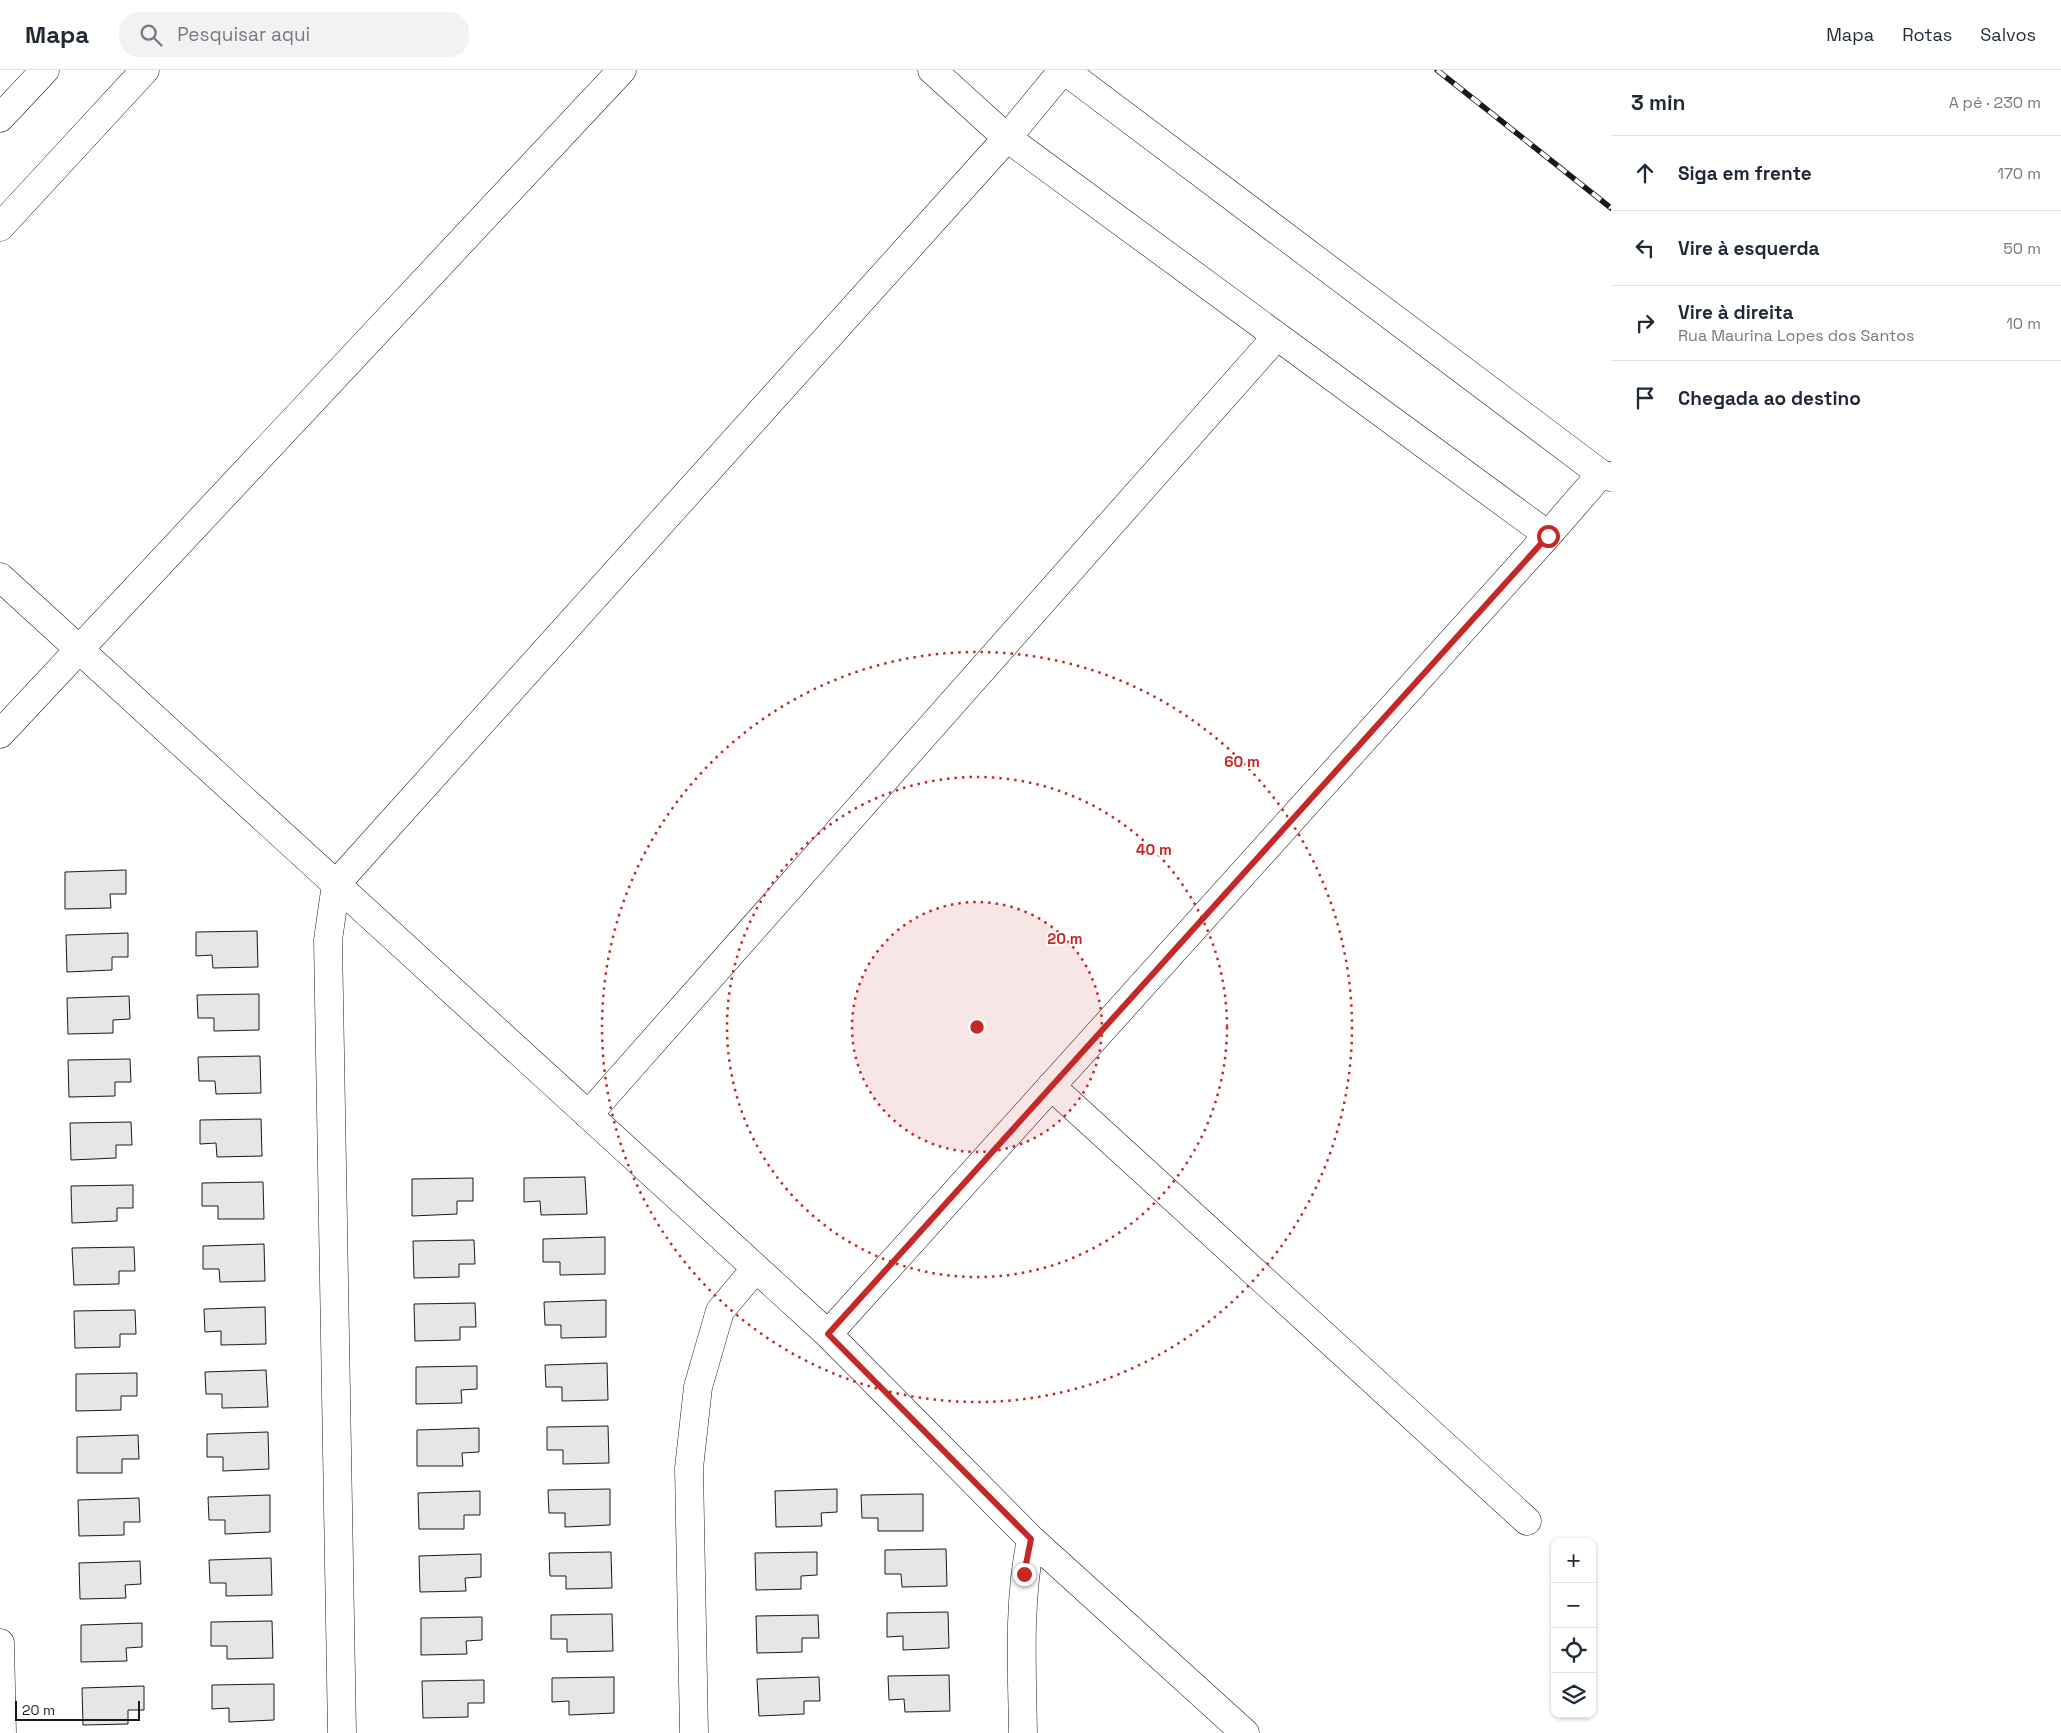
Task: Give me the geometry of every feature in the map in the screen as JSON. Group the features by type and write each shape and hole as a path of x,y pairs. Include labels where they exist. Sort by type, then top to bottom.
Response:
{"street":[{"path":"0,118 45,70"},
{"path":"0,227 145,70"},
{"path":"0,734 622,70"},
{"path":"932,70 1007,138 1548,536"},
{"path":"342,1733 328,940 336,884 1007,138 1063,70 1606,475 1548,536 828,1334"},
{"path":"588,1116 1277,336"},
{"path":"0,577 828,1334 1031,1539 1245,1733"},
{"path":"1051,1086 1528,1521"},
{"path":"694,1733 689,1468 698,1387 720,1311 756,1268"},
{"path":"1023,1733 1020,1615 1024,1574 1031,1539"},
{"path":"0,1643 2,1733"}],"building":[{"path":"126,870 126,894 110,894 111,908 65,909 65,872"},
{"path":"257,931 258,967 213,968 212,955 196,956 196,932"},
{"path":"128,933 128,957 112,957 112,970 67,972 66,935"},
{"path":"259,994 259,1030 214,1031 214,1018 198,1018 197,995"},
{"path":"129,996 130,1019 113,1020 113,1033 68,1034 67,998"},
{"path":"260,1056 261,1093 216,1094 215,1081 199,1081 198,1057"},
{"path":"130,1059 131,1082 115,1082 115,1096 69,1097 68,1060"},
{"path":"261,1119 262,1156 217,1157 216,1143 200,1144 200,1120"},
{"path":"131,1122 132,1145 116,1145 116,1158 71,1160 70,1123"},
{"path":"585,1177 587,1214 541,1215 540,1201 524,1202 524,1178"},
{"path":"473,1178 473,1201 457,1201 457,1214 412,1216 412,1179"},
{"path":"263,1182 264,1219 218,1219 218,1206 202,1206 202,1183"},
{"path":"133,1185 133,1208 117,1208 117,1221 72,1223 71,1186"},
{"path":"605,1237 605,1274 560,1275 560,1262 543,1262 543,1239"},
{"path":"474,1240 475,1264 459,1264 459,1277 414,1278 413,1241"},
{"path":"264,1244 265,1281 220,1282 219,1269 203,1269 203,1246"},
{"path":"134,1247 135,1271 119,1271 119,1284 74,1285 72,1248"},
{"path":"606,1300 606,1337 561,1338 561,1325 545,1325 544,1302"},
{"path":"475,1303 476,1327 460,1327 460,1340 415,1341 414,1304"},
{"path":"265,1307 266,1344 221,1345 221,1331 205,1332 204,1309"},
{"path":"135,1310 136,1334 120,1334 120,1347 75,1348 74,1311"},
{"path":"607,1363 608,1400 562,1401 562,1387 546,1387 545,1365"},
{"path":"477,1366 477,1389 461,1390 462,1403 416,1404 416,1367"},
{"path":"266,1370 268,1407 222,1408 222,1394 206,1394 205,1372"},
{"path":"137,1373 137,1396 121,1396 121,1410 76,1411 76,1374"},
{"path":"608,1426 609,1463 563,1464 563,1450 547,1450 547,1427"},
{"path":"479,1428 479,1452 462,1453 463,1466 417,1466 417,1430"},
{"path":"268,1432 269,1469 223,1471 223,1457 207,1457 207,1434"},
{"path":"138,1435 139,1459 122,1459 122,1473 77,1473 77,1437"},
{"path":"610,1489 610,1525 565,1527 565,1513 549,1513 548,1490"},
{"path":"837,1489 837,1512 821,1513 822,1526 776,1527 775,1491"},
{"path":"480,1491 480,1515 464,1515 464,1529 419,1529 418,1493"},
{"path":"923,1494 923,1531 878,1531 878,1518 862,1518 861,1495"},
{"path":"270,1495 270,1532 225,1534 225,1520 209,1520 208,1497"},
{"path":"139,1498 140,1522 124,1522 124,1535 79,1536 78,1500"},
{"path":"946,1549 947,1586 902,1587 901,1574 885,1574 885,1550"},
{"path":"611,1552 612,1588 566,1589 566,1576 550,1576 549,1553"},
{"path":"817,1552 817,1575 801,1576 801,1589 756,1590 755,1553"},
{"path":"481,1554 481,1577 465,1578 466,1591 420,1592 419,1556"},
{"path":"271,1558 272,1595 226,1596 226,1583 210,1583 209,1560"},
{"path":"140,1561 141,1584 125,1585 126,1598 80,1599 79,1563"},
{"path":"948,1612 949,1648 903,1650 903,1636 887,1637 887,1613"},
{"path":"612,1614 613,1651 567,1652 567,1639 551,1639 551,1615"},
{"path":"818,1615 819,1638 802,1638 802,1652 757,1653 756,1616"},
{"path":"482,1617 482,1640 466,1641 467,1654 421,1655 421,1618"},
{"path":"272,1621 273,1658 227,1659 227,1646 211,1646 211,1622"},
{"path":"142,1623 142,1647 126,1648 127,1661 81,1662 81,1625"},
{"path":"949,1675 950,1711 905,1712 904,1699 889,1700 888,1676"},
{"path":"614,1677 614,1713 569,1715 569,1701 552,1702 552,1678"},
{"path":"819,1677 820,1701 804,1701 804,1714 759,1716 757,1679"},
{"path":"484,1680 484,1703 468,1703 468,1717 423,1718 422,1681"},
{"path":"274,1684 274,1720 229,1722 229,1708 212,1709 212,1685"},
{"path":"144,1686 144,1710 128,1710 128,1724 83,1725 82,1688"}],"railway":[{"path":"1437,70 1611,208"}],"route":[{"path":"1024,1574 1031,1539 828,1334 1548,536"}]}
